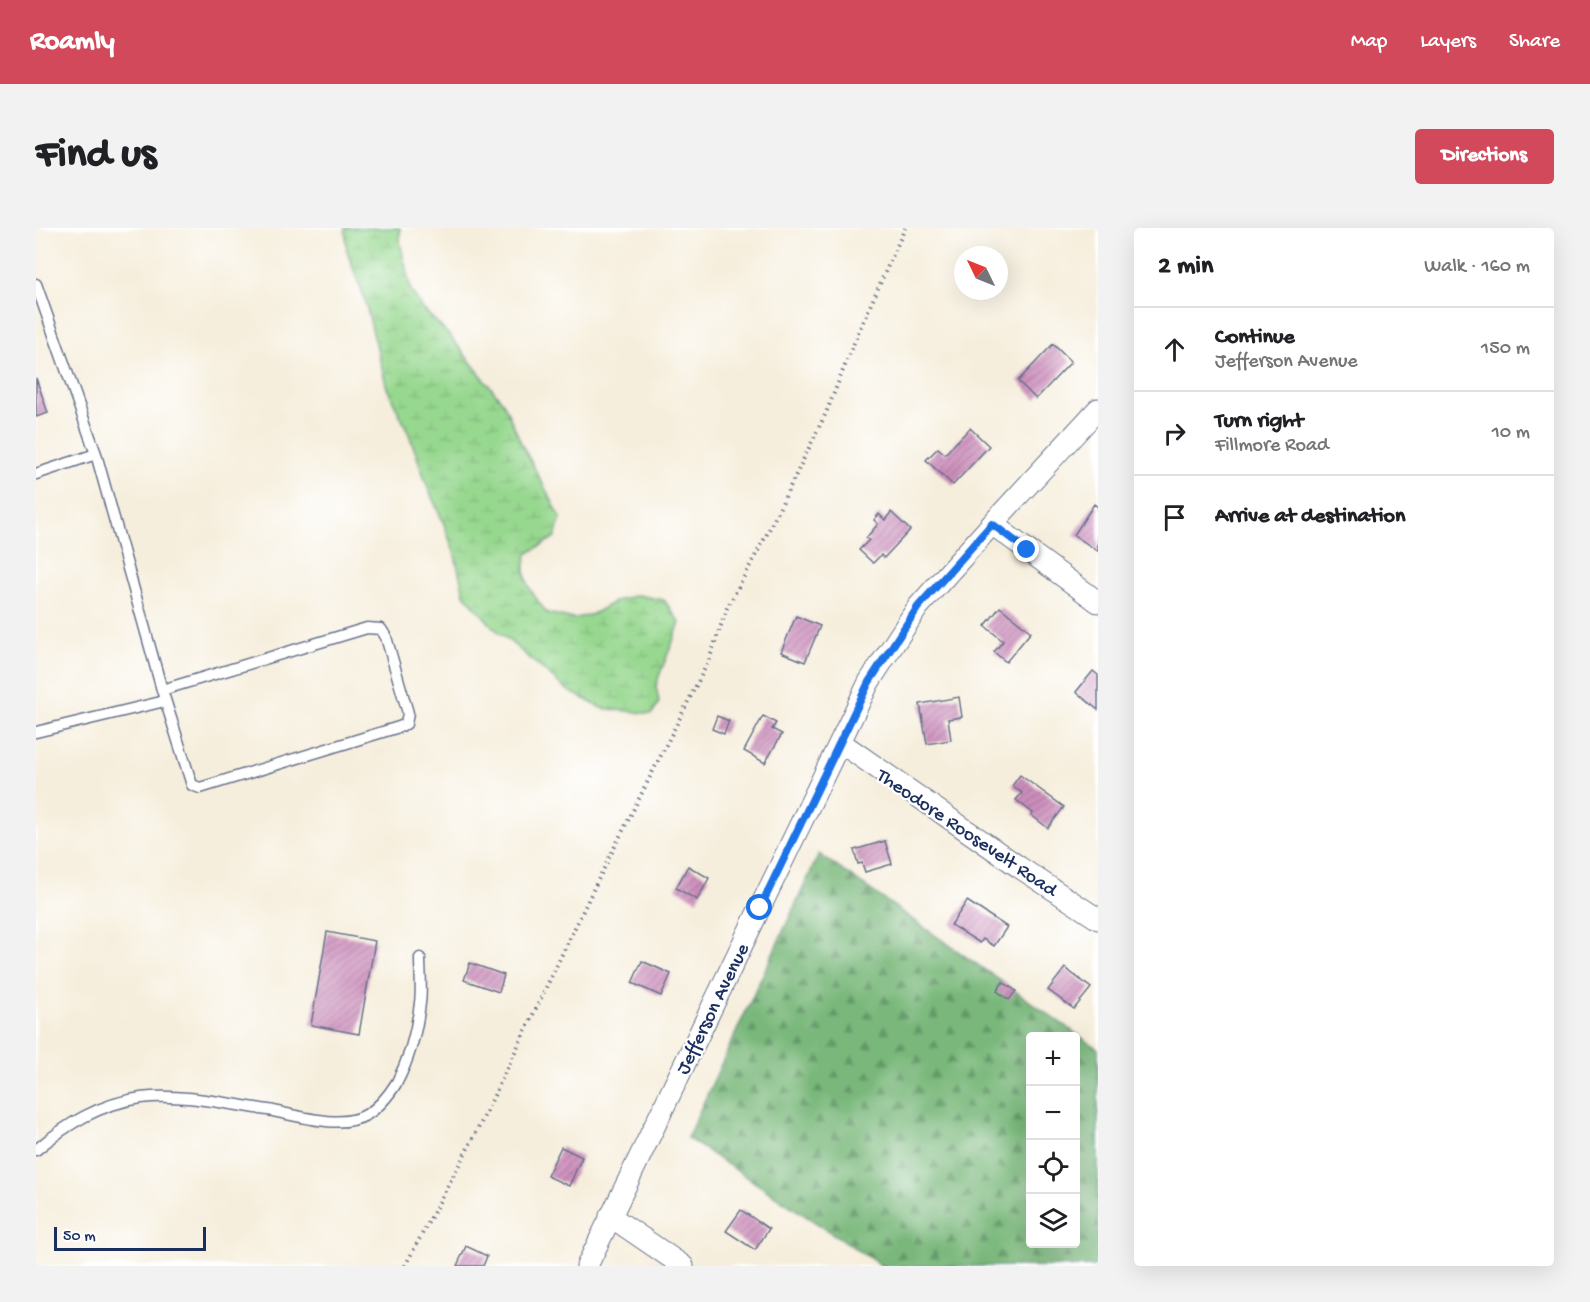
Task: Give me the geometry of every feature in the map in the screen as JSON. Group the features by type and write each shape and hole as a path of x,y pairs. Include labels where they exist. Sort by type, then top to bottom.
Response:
{"street":[{"name":"Jefferson Avenue","path":"586,1266 869,682 918,607 1098,409"},
{"path":"992,524 1098,602"},
{"name":"Theodore Roosevelt Road","path":"840,742 1019,867 1098,919"},
{"path":"610,1216 683,1266"}],"lane":[{"path":"36,284 96,454 163,696 192,785 200,788 399,727 406,724 408,713 386,637 381,629 367,628 163,696 36,732"},
{"path":"36,474 96,454"},
{"path":"36,1150 78,1119 108,1105 141,1098 169,1097 219,1103 314,1120 340,1121 366,1116 388,1097 402,1071 414,1033 420,1002 420,958"}],"path":[{"path":"405,1266 475,1135 594,888 709,660 727,608 766,536 826,413 858,333 905,228"}],"green space":[{"path":"345,228 400,228 400,242 411,291 424,310 450,336 504,404 522,445 561,518 555,537 527,554 525,563 529,586 547,613 574,619 593,614 616,601 637,595 664,600 680,623 659,676 656,686 659,702 652,714 601,708 567,690 493,627 464,594 455,555 444,524 428,488 409,434 387,388 364,297 347,252"},
{"path":"819,854 1074,1032 1026,1032 1026,1248 1080,1248 1080,1036 1098,1049 1098,1266 882,1266 687,1138"}],"building":[{"path":"1053,344 1071,362 1036,399 1018,381"},
{"path":"36,378 48,413 36,417"},
{"path":"970,428 989,446 953,485 926,460 938,448 945,454"},
{"path":"1094,504 1098,507 1098,551 1074,535"},
{"path":"891,512 910,530 884,558 881,555 873,563 859,550 869,540 866,538 878,524 874,520 879,514 885,520"},
{"path":"1000,607 1031,632 1006,662 994,652 1003,641 985,626"},
{"path":"796,616 820,626 805,662 781,652"},
{"path":"1093,671 1098,675 1098,710 1076,692"},
{"path":"959,697 962,717 948,719 951,740 927,744 920,704"},
{"path":"717,716 729,721 724,734 712,729"},
{"path":"763,716 776,723 772,729 782,734 765,763 744,751"},
{"path":"1020,775 1064,807 1048,828 1016,800 1022,793 1012,786"},
{"path":"885,841 892,864 865,872 862,863 858,864 854,850"},
{"path":"688,866 709,878 697,900 676,888"},
{"path":"967,901 1007,927 994,946 983,939 980,943 951,925"},
{"path":"327,932 375,941 359,1034 311,1025"},
{"path":"642,961 671,974 661,996 632,983"},
{"path":"470,963 504,975 499,992 464,980"},
{"path":"1065,968 1091,988 1074,1009 1048,990"},
{"path":"1003,982 1016,991 1009,1000 997,991"},
{"path":"561,1147 582,1157 569,1186 547,1176"},
{"path":"741,1210 769,1229 755,1250 726,1231"},
{"path":"466,1246 487,1256 483,1266 457,1266"}],"route":[{"path":"760,908 869,682 918,607 992,524 1027,550"}]}
